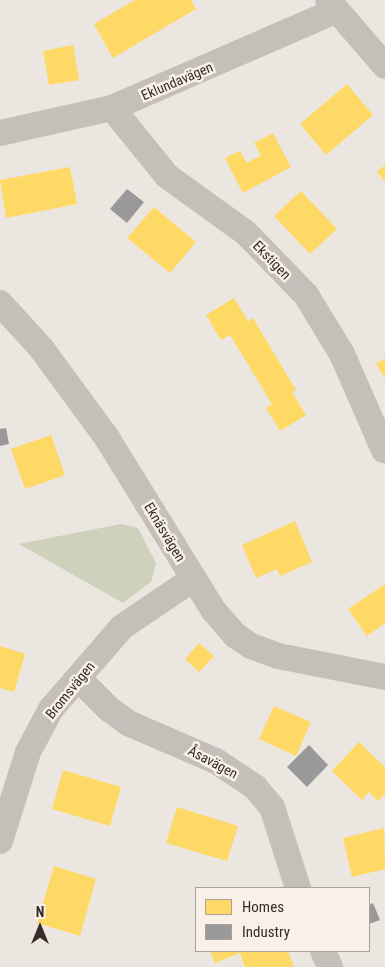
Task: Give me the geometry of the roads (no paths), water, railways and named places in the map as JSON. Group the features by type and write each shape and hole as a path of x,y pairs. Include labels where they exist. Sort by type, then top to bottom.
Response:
{"street":[{"path":"331,5 385,66"},
{"name":"Eklundavägen","path":"0,133 112,108 331,5"},
{"name":"Ekstigen","path":"112,108 167,176 246,233 306,295 342,354 384,450"},
{"name":"Eknäsvägen","path":"0,303 41,348 106,438 214,611 235,635 251,646 301,662 385,677"},
{"name":"Bromsvägen","path":"0,841 28,752 51,709 79,679 122,627 193,578"},
{"name":"Åsavägen","path":"79,679 109,710 128,723 216,761 255,787 272,807 298,887"},
{"path":"323,952 330,967"}]}
